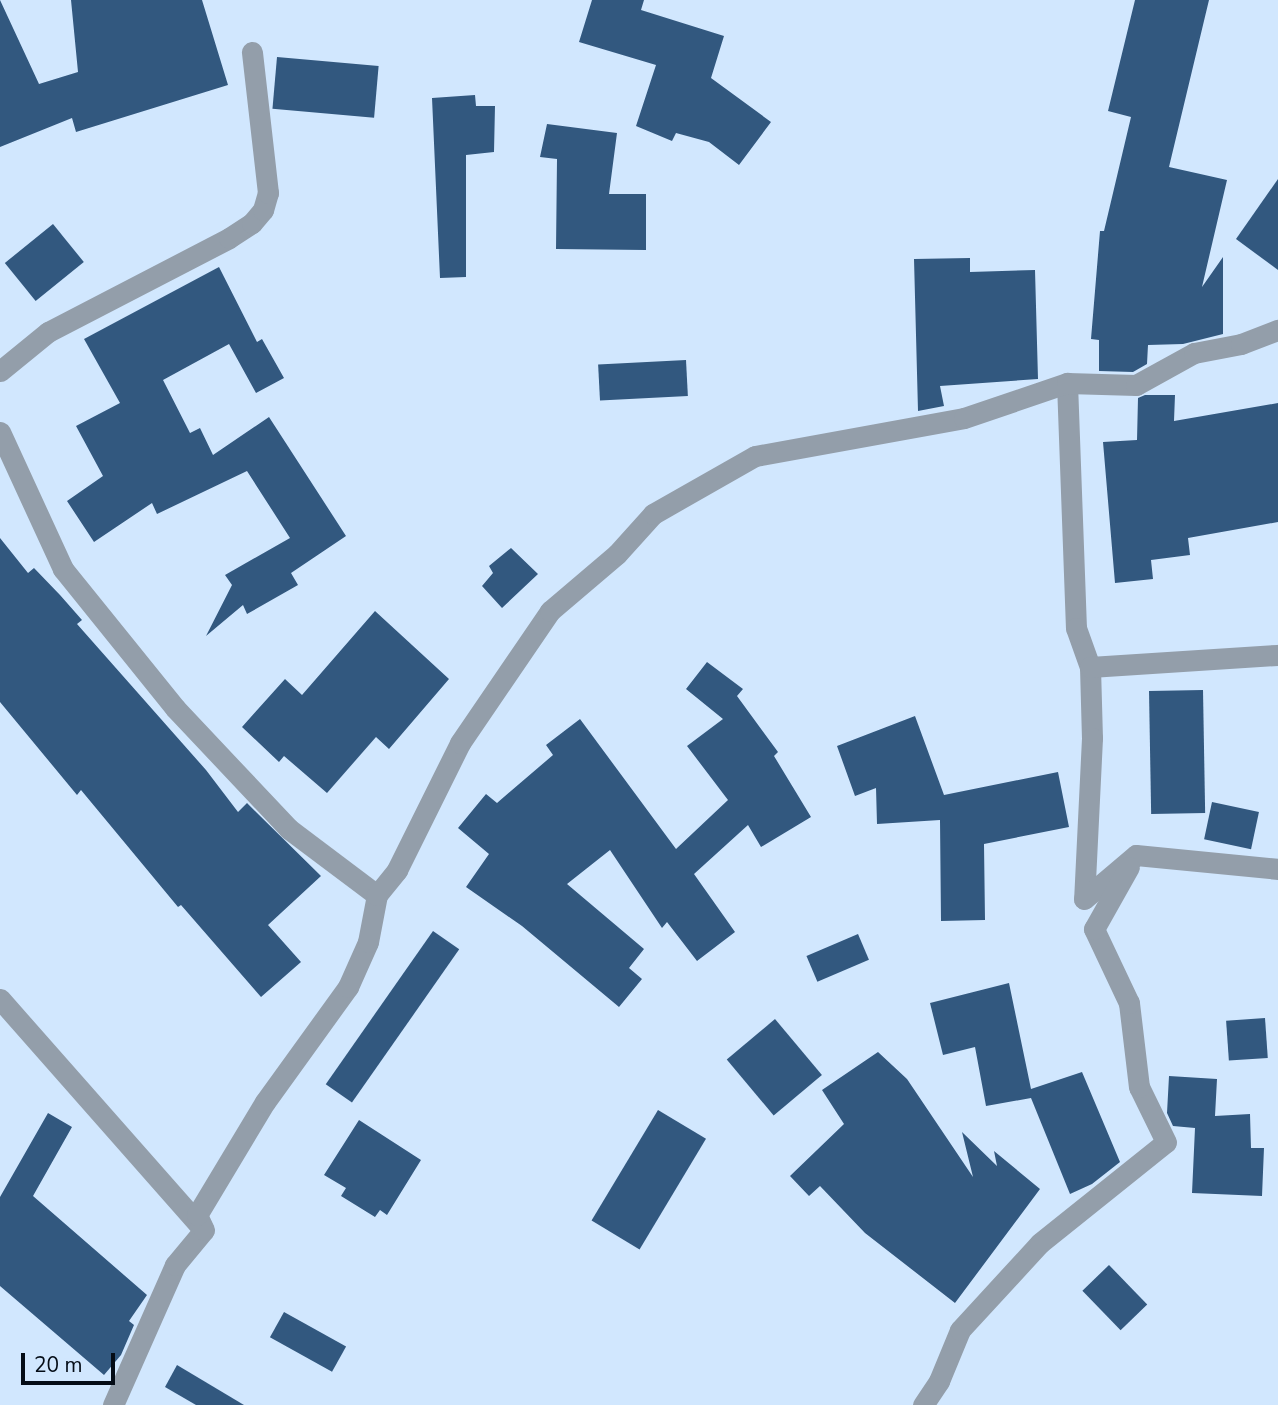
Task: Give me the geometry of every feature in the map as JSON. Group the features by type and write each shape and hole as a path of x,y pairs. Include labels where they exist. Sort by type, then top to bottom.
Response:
{"street":[{"path":"0,371 48,332 229,238 253,223 264,210 268,193 252,52"},
{"path":"204,1230 197,1214 237,1145 348,987 368,942 377,895 397,870 460,743 550,611 617,554 653,514 755,456 964,418 1067,383 1136,385 1195,353 1241,344 1278,330"},
{"path":"1067,383 1076,628 1090,667 1092,738 1084,899 1136,855 1278,869"},
{"path":"0,432 63,569 166,697 289,830 377,895"},
{"path":"1090,667 1278,655"},
{"path":"923,1405 939,1381 960,1330 1040,1243 1166,1142 1139,1087 1129,1003 1094,929 1136,855"},
{"path":"0,999 204,1230"},
{"path":"113,1405 175,1265 204,1230"}],"building":[{"path":"0,0 39,84 78,72 71,0 202,0 228,85 76,132 72,118 0,147"},
{"path":"592,0 644,0 641,10 724,36 711,78 771,122 739,165 709,142 676,133 672,141 636,126 656,65 579,42"},
{"path":"1135,0 1209,0 1169,167 1227,180 1202,287 1223,257 1223,334 1183,344 1148,345 1147,364 1133,372 1099,371 1099,340 1091,339 1100,231 1104,231 1131,117 1108,111"},
{"path":"277,57 379,66 374,118 272,109"},
{"path":"475,95 476,106 495,106 494,152 466,155 466,277 440,278 432,98"},
{"path":"547,124 617,133 609,194 646,194 646,250 556,249 557,159 540,157"},
{"path":"1278,179 1278,270 1236,239"},
{"path":"53,224 84,262 36,301 5,263"},
{"path":"970,258 970,272 1035,270 1038,379 940,386 944,406 918,411 914,259"},
{"path":"219,267 257,342 262,339 284,378 256,393 229,344 163,380 190,433 200,428 213,455 269,417 346,536 291,573 298,585 247,614 243,605 206,636 232,585 225,575 290,538 247,471 157,514 152,503 94,542 67,501 103,476 76,426 120,403 84,339"},
{"path":"686,360 688,396 600,401 598,365"},
{"path":"1145,395 1175,395 1174,421 1278,403 1278,522 1188,538 1190,555 1151,560 1153,579 1115,583 1103,442 1137,440 1138,398"},
{"path":"0,538 28,573 34,568 82,620 77,624 206,770 238,812 247,803 321,876 268,925 301,962 261,997 181,905 178,907 81,790 77,795 0,702"},
{"path":"511,548 538,574 502,608 482,586 493,573 489,566"},
{"path":"375,611 449,679 389,749 376,737 327,793 284,756 279,762 242,727 285,679 302,695"},
{"path":"707,662 743,689 737,696 778,752 774,756 811,817 761,847 748,825 694,874 735,932 697,961 667,922 662,928 610,850 567,884 644,949 629,968 642,979 619,1007 522,926 466,887 489,854 458,828 486,794 497,803 553,755 546,745 580,719 676,849 728,800 687,746 723,719 686,689"},
{"path":"1203,690 1205,813 1151,814 1149,691"},
{"path":"915,716 944,795 1058,772 1069,827 984,844 985,920 941,921 940,820 877,824 876,788 855,796 837,746"},
{"path":"1212,802 1259,812 1251,849 1204,839"},
{"path":"433,931 459,949 352,1103 326,1084"},
{"path":"858,934 869,960 817,982 806,956"},
{"path":"1009,983 1031,1089 1082,1072 1120,1162 1092,1184 1070,1194 1031,1098 986,1106 975,1047 943,1055 930,1003"},
{"path":"1265,1018 1268,1058 1229,1061 1226,1021"},
{"path":"775,1019 822,1075 774,1115 727,1059"},
{"path":"878,1052 907,1079 973,1177 962,1132 997,1166 994,1151 1040,1189 955,1303 865,1233 820,1186 809,1196 790,1176 844,1124 822,1090"},
{"path":"1169,1076 1217,1079 1215,1116 1250,1114 1251,1148 1264,1148 1262,1196 1192,1193 1195,1128 1173,1126 1167,1113"},
{"path":"658,1110 706,1139 640,1249 592,1221"},
{"path":"48,1113 72,1127 33,1196 147,1295 129,1321 134,1325 121,1355 104,1375 0,1286 0,1197"},
{"path":"359,1120 421,1160 387,1215 380,1210 375,1217 341,1196 346,1188 324,1175"},
{"path":"1109,1265 1147,1305 1121,1330 1082,1291"},
{"path":"284,1312 346,1346 332,1372 270,1337"},
{"path":"177,1365 244,1405 196,1405 165,1387"}]}
